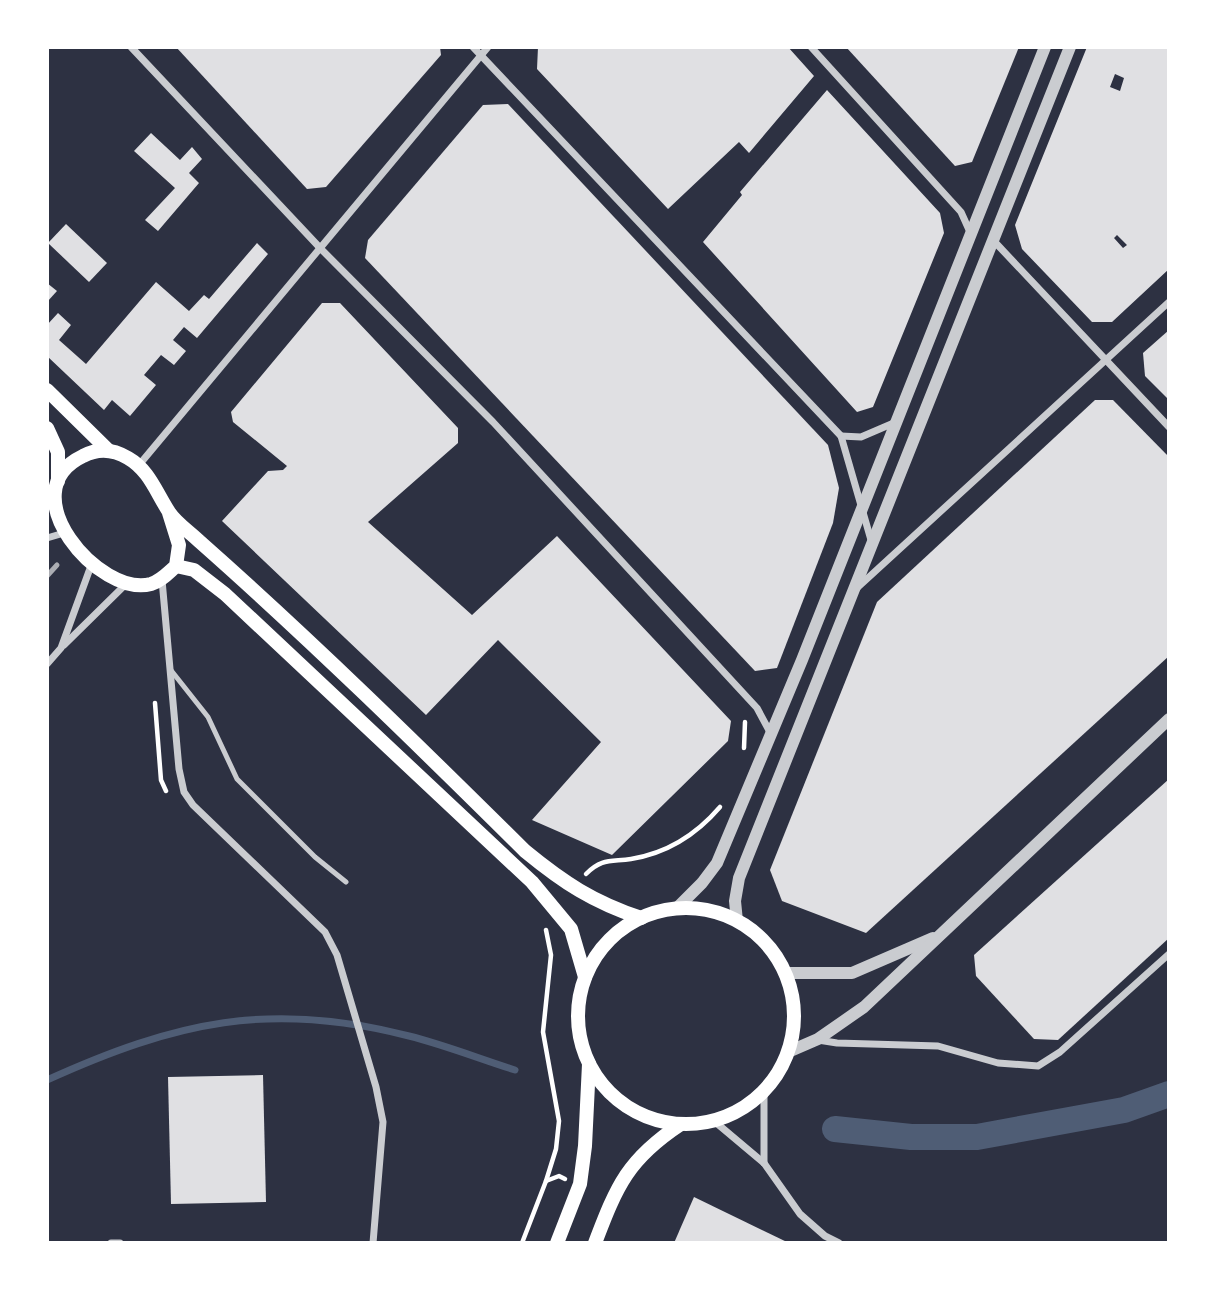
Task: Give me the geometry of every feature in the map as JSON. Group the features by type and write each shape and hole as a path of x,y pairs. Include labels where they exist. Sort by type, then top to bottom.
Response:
{"main road":[{"path":"47,390 107,450 139,465 169,513 267,601 525,851 563,883 594,901 641,918"},
{"path":"47,428 58,452 58,481"},
{"path":"107,450 78,458 58,481 50,502 64,534 93,562 127,583 149,584 162,579 176,566 178,545 169,513"},
{"path":"176,566 194,570 225,594 532,882 571,929 585,977"},
{"path":"676,909 718,913 737,921 757,935 773,953 785,973 793,999 794,1026 788,1052 764,1092 737,1112 714,1121 681,1124 637,1112 601,1084 589,1064 578,1021 585,977 598,952 617,932 641,918 676,909"},
{"path":"557,1243 580,1184 585,1146 589,1064"},
{"path":"595,1243 627,1171 659,1139 681,1124"}],"street":[{"path":"131,47 322,250 502,432 757,708 771,734"},
{"path":"473,47 841,436 873,544"},
{"path":"139,465 322,250 488,47"},
{"path":"811,47 961,212 971,234"},
{"path":"676,909 702,883 717,863 897,421 1045,47"},
{"path":"737,921 735,901 739,878 855,590 991,239 1070,47"},
{"path":"991,239 1169,427"},
{"path":"855,590 1169,302"},
{"path":"841,436 861,437 897,421"},
{"path":"47,538 64,534"},
{"path":"61,648 93,562"},
{"path":"162,579 184,792 193,805 325,932 337,955 376,1087 384,1141 373,1243"},
{"path":"47,664 127,583"},
{"path":"788,1052 818,1039 864,1007 1169,719"},
{"path":"785,973 852,973 943,934"},
{"path":"818,1039 837,1043 938,1046 998,1063 1038,1066 1060,1052 1169,954"},
{"path":"764,1092 764,1163"},
{"path":"714,1121 764,1163 800,1214 825,1236 839,1243"},
{"path":"111,1243 120,1243"}],"lane":[{"path":"170,669 208,717 237,779 315,857 346,883"}],"path":[{"path":"522,1243 546,1181 559,1177"}],"building":[{"path":"176,47 440,47 441,55 326,187 307,189"},
{"path":"538,47 788,47 814,76 749,153 739,142 668,209 537,69"},
{"path":"846,47 1019,47 972,162 955,166"},
{"path":"1087,47 1169,47 1169,269 1112,322 1092,322 1022,249 1015,225","holes":["1115,74 1124,78 1120,91 1110,87","1117,235 1127,245 1123,248 1114,238"]},
{"path":"827,90 940,213 944,233 873,407 857,412 703,242 742,195 740,192"},
{"path":"508,104 828,445 839,488 833,523 777,668 755,671 365,258 368,240 483,105"},
{"path":"151,133 180,160 192,147 202,159 189,173 199,183 158,231 145,220 175,188 134,151"},
{"path":"66,224 107,263 89,282 48,243"},
{"path":"257,243 268,254 197,338 184,327 173,340 186,351 174,365 161,355 144,375 156,385 130,416 112,400 104,410 47,356 47,325 58,313 71,325 59,340 86,364 156,282 189,311 204,295 209,299"},
{"path":"47,283 57,291 47,302"},
{"path":"322,303 340,303 458,428 458,443 368,522 472,615 557,536 731,721 728,741 612,855 532,820 601,742 498,640 426,715 222,521 268,471 283,470 287,466 233,422 231,412"},
{"path":"1169,330 1169,400 1145,376 1143,353"},
{"path":"1095,400 1113,400 1169,457 1169,656 866,933 782,901 770,870 877,602"},
{"path":"1169,779 1169,938 1058,1040 1034,1039 976,976 974,955"},
{"path":"263,1075 266,1202 171,1204 168,1077"},
{"path":"694,1197 789,1243 674,1243"}],"waterway":[{"path":"47,1080 94,1060 181,1031 267,1019 359,1025 409,1036 515,1070"},
{"path":"835,1129 911,1137 977,1137 1124,1110 1169,1094"}],"railway":[{"path":"47,576 57,565"}]}
